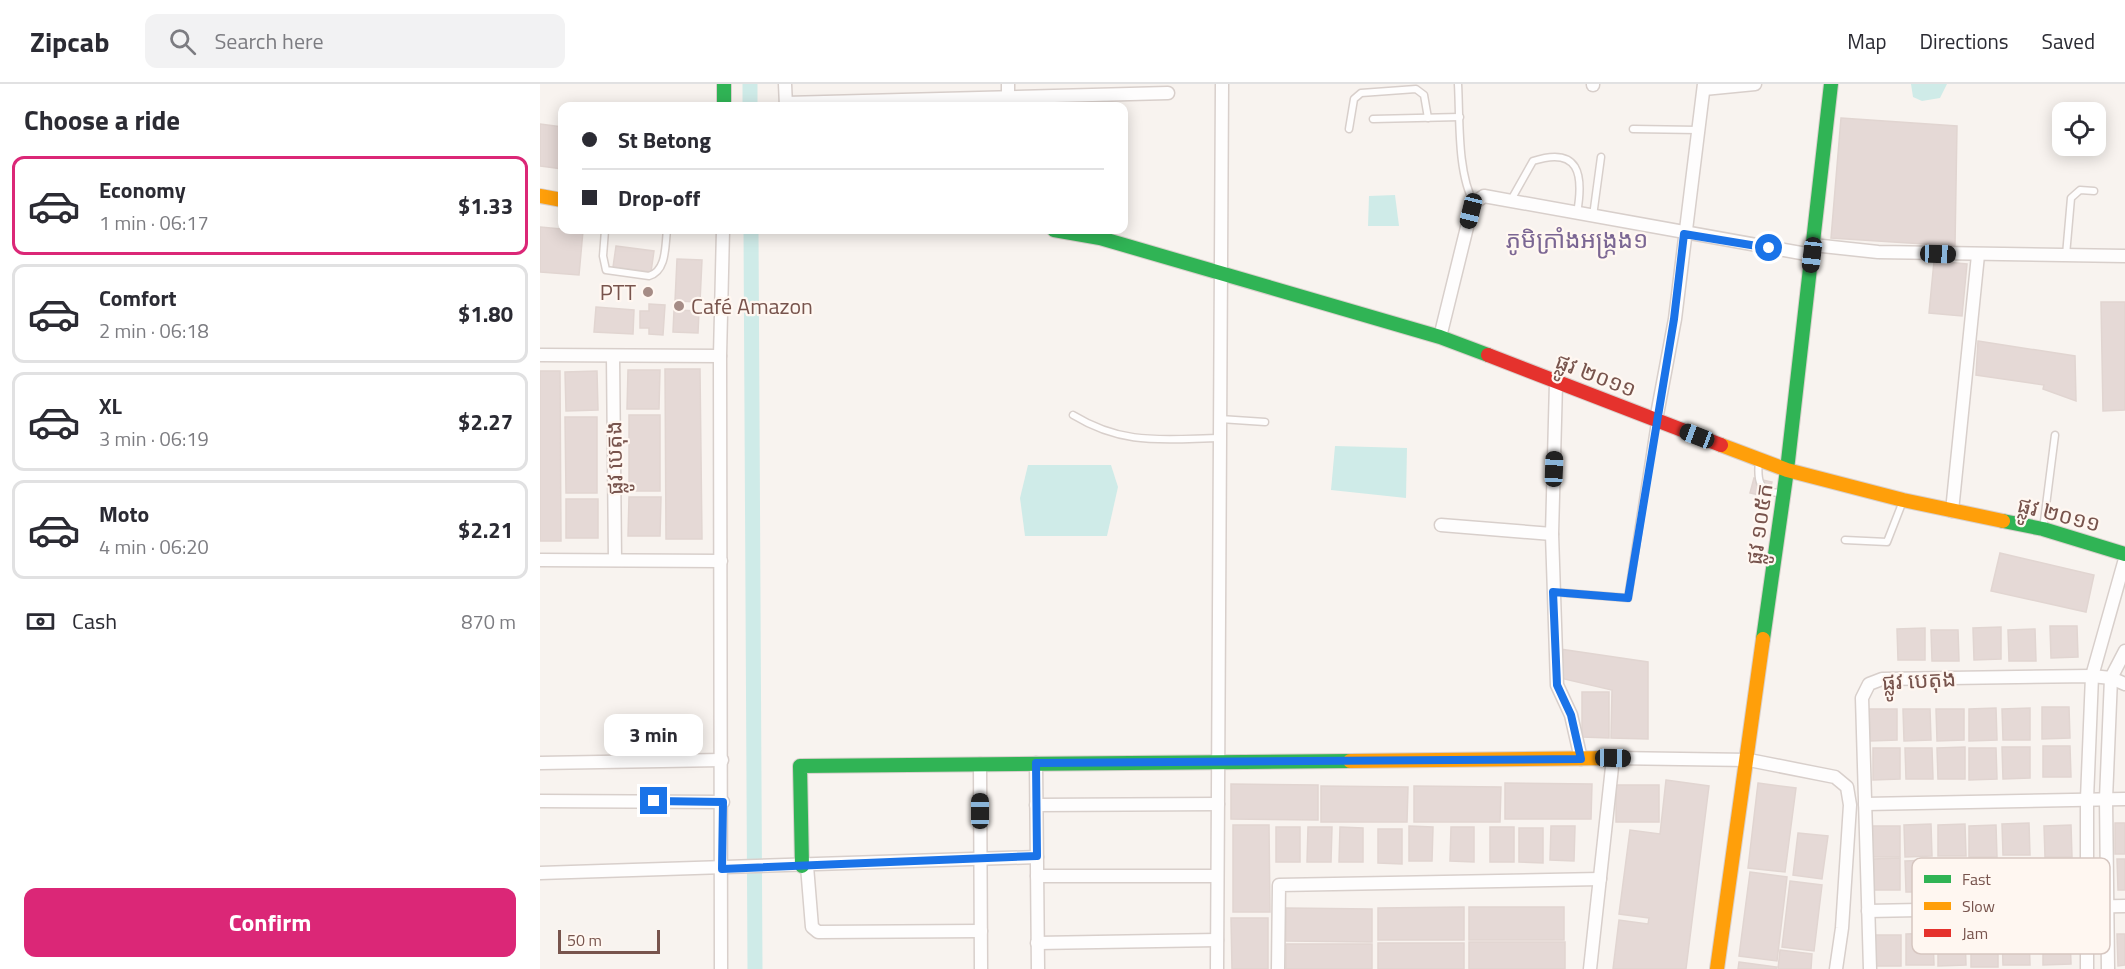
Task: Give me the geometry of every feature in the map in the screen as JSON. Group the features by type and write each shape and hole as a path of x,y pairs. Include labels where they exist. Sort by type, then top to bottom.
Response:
{"main road":[{"path":"724,84 724,102"},
{"name":"ផ្លូវ ១០៥ក","path":"1717,969 1749,760 1787,470 1831,84"},
{"path":"540,196 558,199"},
{"name":"ផ្លូវ ២០១១","path":"1077,234 1100,238 1440,337 1787,470 1952,512 2043,530 2125,554"},
{"path":"805,866 800,766 1613,758"}],"street":[{"path":"785,84 786,102"},
{"path":"1008,84 1008,102"},
{"path":"1217,969 1221,84"},
{"path":"1656,420 1674,319 1704,87 1755,84"},
{"path":"1024,102 1168,93"},
{"path":"1440,337 1474,203 1484,196 1684,234 1812,250 1978,255 2125,256"},
{"path":"721,969 723,802 720,356 723,234"},
{"path":"1952,512 1978,255"},
{"path":"540,355 720,356"},
{"name":"ផ្លូវ បេតុង","path":"613,356 615,560"},
{"path":"1556,383 1552,534 1557,685 1571,715 1581,759"},
{"path":"1442,525 1552,534"},
{"path":"2088,858 2092,676 2125,559"},
{"path":"540,560 721,561"},
{"path":"2107,858 2106,799 2111,678 2125,651"},
{"name":"ផ្លូវ បេតុង","path":"1870,969 1862,698 1869,684 1882,679 2092,676 2111,678 2125,684"},
{"path":"1590,969 1613,758 1749,760 1835,777 1847,787 1850,805 1842,928 1836,969"},
{"path":"540,763 722,760"},
{"path":"1036,763 1038,969"},
{"path":"980,764 981,969"},
{"path":"1865,804 2125,799"},
{"path":"540,801 723,802"},
{"path":"1036,805 1218,804"},
{"path":"540,873 722,869 1037,856"},
{"path":"805,866 812,927 818,932 981,931"},
{"path":"1037,876 1218,876"},
{"path":"1278,969 1279,885 1600,879"},
{"path":"1868,911 1912,910"},
{"path":"1037,943 1217,940"},
{"path":"2087,954 2087,969"},
{"path":"2108,954 2108,969"}],"lane":[{"path":"1458,84 1464,174 1474,203"},
{"path":"1349,129 1354,99 1361,93 1416,89 1424,95 1428,118"},
{"path":"1373,119 1460,117"},
{"path":"1633,129 1698,130"},
{"path":"1511,201 1533,161 1549,156 1565,157 1578,169 1581,190 1577,213"},
{"path":"1593,216 1601,158"},
{"path":"2066,255 2071,198 2080,190 2094,191"},
{"path":"605,234 603,256 606,270 650,276 655,275 662,266 666,234"},
{"path":"1073,415 1093,427 1116,436 1151,439 1220,438"},
{"path":"1220,419 1265,422"},
{"path":"1553,592 1628,598 1656,420"},
{"path":"2043,530 2055,435"},
{"path":"1759,459 1757,479 1760,486 1773,493 1784,493"},
{"path":"1845,540 1887,542 1903,500"}],"water":[{"path":"1911,84 1947,84 1940,98 1922,101 1913,97"},
{"path":"1395,195 1399,226 1368,226 1369,196"},
{"path":"1335,446 1407,448 1406,498 1331,490"},
{"path":"1028,465 1111,465 1118,487 1107,536 1025,536 1020,498"}],"building":[{"path":"1841,118 1957,126 1955,246 1831,238"},
{"path":"540,124 558,126 558,168 540,166"},
{"path":"540,227 558,229 558,234 583,234 579,275 540,272"},
{"path":"616,246 654,251 651,272 613,267"},
{"path":"677,259 702,260 700,302 675,301"},
{"path":"1934,261 1967,264 1962,316 1929,313"},
{"path":"2101,302 2125,302 2125,410 2103,411"},
{"path":"649,304 665,305 663,335 649,334 649,328 640,328 640,311 649,311"},
{"path":"596,307 634,310 633,334 594,332"},
{"path":"674,310 699,311 698,333 673,332"},
{"path":"1978,341 2075,356 2076,401 2043,389 2044,385 1976,375"},
{"path":"665,369 700,369 702,539 666,539"},
{"path":"628,370 660,370 659,409 627,409"},
{"path":"540,371 560,371 561,541 540,541"},
{"path":"597,371 598,410 566,411 565,372"},
{"path":"629,415 660,415 660,491 629,491"},
{"path":"565,417 597,417 597,493 566,493"},
{"path":"1754,478 1772,482 1768,497 1750,493"},
{"path":"629,497 661,497 660,536 628,536"},
{"path":"566,499 598,499 598,538 566,538"},
{"path":"2000,553 2094,575 2086,612 1991,591"},
{"path":"2050,626 2077,626 2078,657 2051,658"},
{"path":"2001,627 2001,659 1974,660 1973,628"},
{"path":"1925,628 1925,660 1898,660 1897,629"},
{"path":"2035,629 2036,661 2009,661 2008,630"},
{"path":"1931,630 1958,630 1959,661 1932,661"},
{"path":"1560,649 1648,662 1648,739 1611,738 1612,690 1560,678"},
{"path":"1582,692 1609,692 1609,738 1582,737"},
{"path":"2042,707 2069,707 2070,738 2042,739"},
{"path":"1996,708 1997,740 1969,741 1969,709"},
{"path":"2030,708 2030,740 2003,740 2002,709"},
{"path":"1869,709 1897,709 1897,740 1870,741"},
{"path":"1903,709 1930,709 1931,740 1904,741"},
{"path":"1936,709 1964,709 1964,740 1937,741"},
{"path":"2043,746 2070,746 2071,777 2043,777"},
{"path":"1965,747 1965,779 1938,779 1937,748"},
{"path":"2002,747 2030,747 2030,778 2003,779"},
{"path":"1873,748 1900,748 1900,779 1873,780"},
{"path":"1905,748 1932,748 1933,779 1906,779"},
{"path":"1969,748 1996,748 1997,779 1969,780"},
{"path":"1666,780 1709,786 1686,969 1613,969 1619,920 1648,924 1649,918 1619,914 1630,830 1660,834"},
{"path":"1505,783 1592,784 1591,819 1505,819"},
{"path":"1758,783 1796,788 1785,872 1748,868"},
{"path":"1231,784 1318,785 1318,820 1231,819"},
{"path":"1616,785 1659,785 1659,822 1616,822"},
{"path":"1321,786 1408,787 1407,822 1321,822"},
{"path":"1414,786 1501,787 1500,822 1414,822"},
{"path":"2029,823 2030,855 2003,855 2002,824"},
{"path":"2115,823 2125,823 2125,854 2115,854"},
{"path":"1931,824 1932,856 1905,857 1904,825"},
{"path":"1965,824 1966,856 1938,856 1938,825"},
{"path":"1233,825 1269,825 1270,912 1233,912"},
{"path":"1996,825 1997,857 1969,857 1969,826"},
{"path":"2071,825 2072,857 2045,857 2044,826"},
{"path":"1409,826 1433,827 1432,861 1409,861"},
{"path":"1551,826 1575,826 1574,861 1550,860"},
{"path":"1872,826 1900,826 1900,857 1873,857"},
{"path":"1276,827 1300,827 1300,862 1276,862"},
{"path":"1308,827 1332,827 1331,862 1307,862"},
{"path":"1340,827 1363,828 1363,862 1339,862"},
{"path":"1451,827 1474,827 1474,862 1450,861"},
{"path":"1490,827 1514,827 1514,862 1490,862"},
{"path":"1519,828 1543,828 1543,863 1519,862"},
{"path":"1378,829 1402,829 1402,864 1378,863"},
{"path":"1798,833 1828,836 1822,879 1793,875"},
{"path":"1900,858 1900,890 1873,890 1872,859"},
{"path":"2117,859 2125,859 2125,890 2118,890"},
{"path":"1905,861 1912,861 1912,892 1906,892"},
{"path":"1750,872 1787,877 1777,961 1739,956"},
{"path":"1790,881 1822,885 1814,951 1782,947"},
{"path":"1464,907 1464,940 1378,940 1378,908"},
{"path":"1469,907 1564,907 1564,940 1469,940"},
{"path":"1286,908 1372,909 1372,942 1286,941"},
{"path":"1231,918 1268,918 1268,969 1232,969"},
{"path":"1906,934 1912,934 1912,954 1934,954 1934,965 1906,965"},
{"path":"2117,934 2125,934 2125,965 2118,966"},
{"path":"1873,935 1901,935 1901,966 1874,966"},
{"path":"1469,942 1565,942 1565,969 1469,969"},
{"path":"1378,943 1464,943 1464,969 1378,969"},
{"path":"1286,944 1372,944 1372,969 1286,969"},
{"path":"1780,950 1812,954 1811,969 1778,969"},
{"path":"1938,954 1966,954 1966,965 1938,966"},
{"path":"1971,954 1998,954 1998,967 1971,967"},
{"path":"2003,954 2030,954 2030,965 2003,965"},
{"path":"2043,954 2071,954 2071,964 2043,965"},
{"path":"1739,962 1777,967 1776,969 1738,969"}],"waterway":[{"path":"750,84 750,102"},
{"path":"751,234 755,969"}],"traffic: fast":[{"path":"724,84 724,102"},
{"path":"1763,639 1787,470 1831,84"},
{"path":"1077,234 1100,238 1440,337 1488,355"},
{"path":"2003,521 2043,529 2125,554"},
{"path":"802,866 800,766 1350,761"}],"traffic: slow":[{"path":"540,196 558,199"},
{"path":"1721,445 1787,470 1903,500 2003,521"},
{"path":"1717,969 1763,639"},
{"path":"1350,761 1613,758"}],"traffic: jam":[{"path":"1488,355 1721,445"}],"place":[{"name":"PTT","path":"648,292"},
{"name":"Café Amazon","path":"679,306"}],"district":[{"name":"ភូមិក្រាំងអង្រ្កង១","path":"1577,240"}],"route":[{"path":"654,801 723,802 722,869 1037,856 1036,763 1581,759 1571,715 1557,685 1553,592 1628,598 1674,319 1684,234 1769,248"}]}
